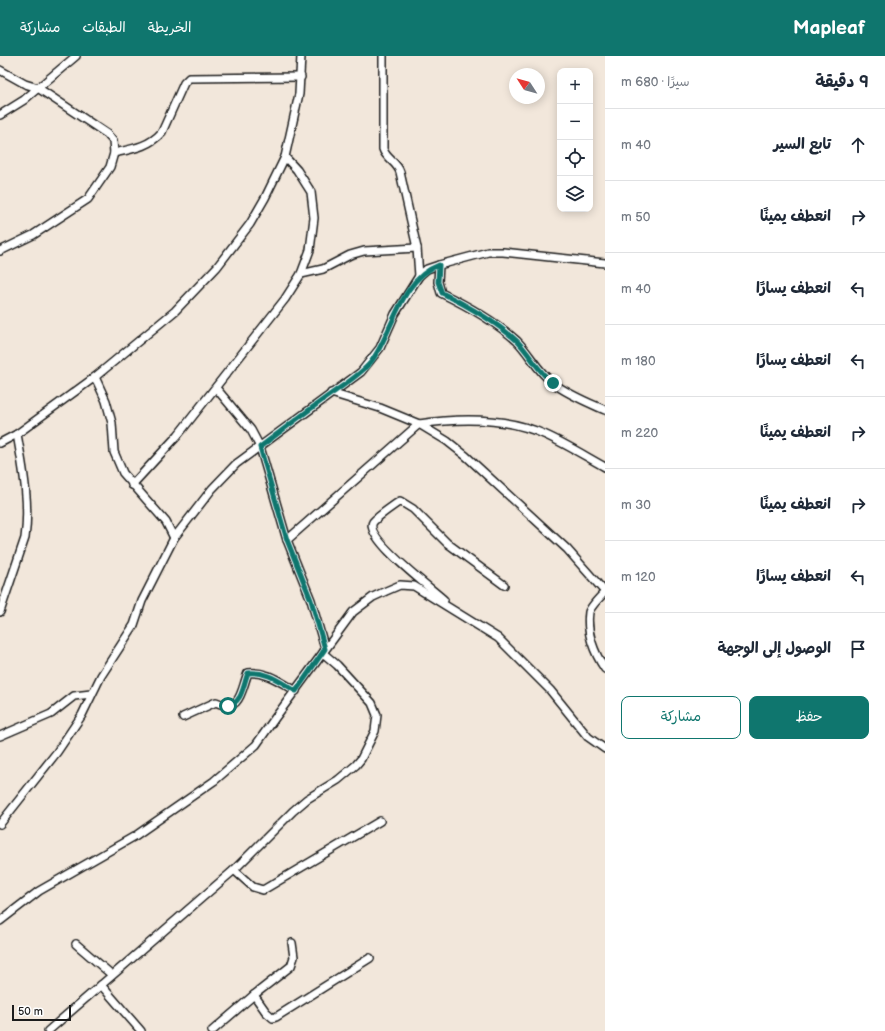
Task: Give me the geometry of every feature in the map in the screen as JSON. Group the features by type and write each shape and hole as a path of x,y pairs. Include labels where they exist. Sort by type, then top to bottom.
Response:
{"street":[{"path":"0,115 24,100 76,56"},
{"path":"0,442 17,434 95,377 175,311 216,267 250,224 265,198 285,157 301,77 301,56"},
{"path":"383,56 383,149 385,154 398,168 417,248 419,276"},
{"path":"0,70 25,84 38,88 107,134 113,141 114,153 110,167 88,198 33,235 0,251"},
{"path":"114,153 138,148 152,142 158,137 162,132 184,83 189,78 301,77"},
{"path":"132,485 178,435 216,388 285,299 301,274 310,250 314,218 311,192 297,170 285,157"},
{"path":"301,274 323,270 350,255 364,251 417,248"},
{"path":"0,824 70,735 85,709 91,694 134,625 142,601 174,538 212,490 236,464 361,372 380,348 395,314 419,276 427,269 488,252 503,252 605,263"},
{"path":"439,265 438,282 442,293 471,308 508,333 518,342 545,377 553,383 565,391 605,410"},
{"path":"95,377 106,401 112,423 114,452 123,473 166,522 174,538"},
{"path":"48,1031 234,870 292,811 307,799 338,780 356,765 361,759 375,731 377,715 372,702 324,651 311,600 287,540 260,447 251,430 216,388"},
{"path":"331,393 380,408 419,424 447,441 466,456 567,549 605,592 589,611 590,632 596,655 605,669"},
{"path":"287,540 419,424 442,421 509,424 545,434 605,467"},
{"path":"0,612 25,538 26,495 17,434"},
{"path":"452,608 391,554 376,538 372,529 373,522 400,501 414,509 447,543 504,585"},
{"path":"0,921 39,891 135,836 214,781 256,745 353,612 374,597 400,585 414,586 452,608 498,638 550,690 588,737 605,749"},
{"path":"183,717 216,702 228,706 232,705 240,697 248,673 258,672 265,674 296,691"},
{"path":"0,736 51,714 74,696 91,694"},
{"path":"234,870 255,889 263,890 380,821"},
{"path":"212,1031 291,966 294,958 292,943"},
{"path":"76,944 112,975"},
{"path":"254,995 266,1012 271,1017 276,1017 370,958"},
{"path":"101,985 141,1031"}],"route":[{"path":"228,706 232,705 240,697 248,673 258,672 271,676 296,691 325,649 311,600 287,540 260,447 361,372 380,348 395,314 419,276 427,269 439,265 437,275 439,289 442,293 471,308 508,333 518,342 545,377 553,383"}]}
